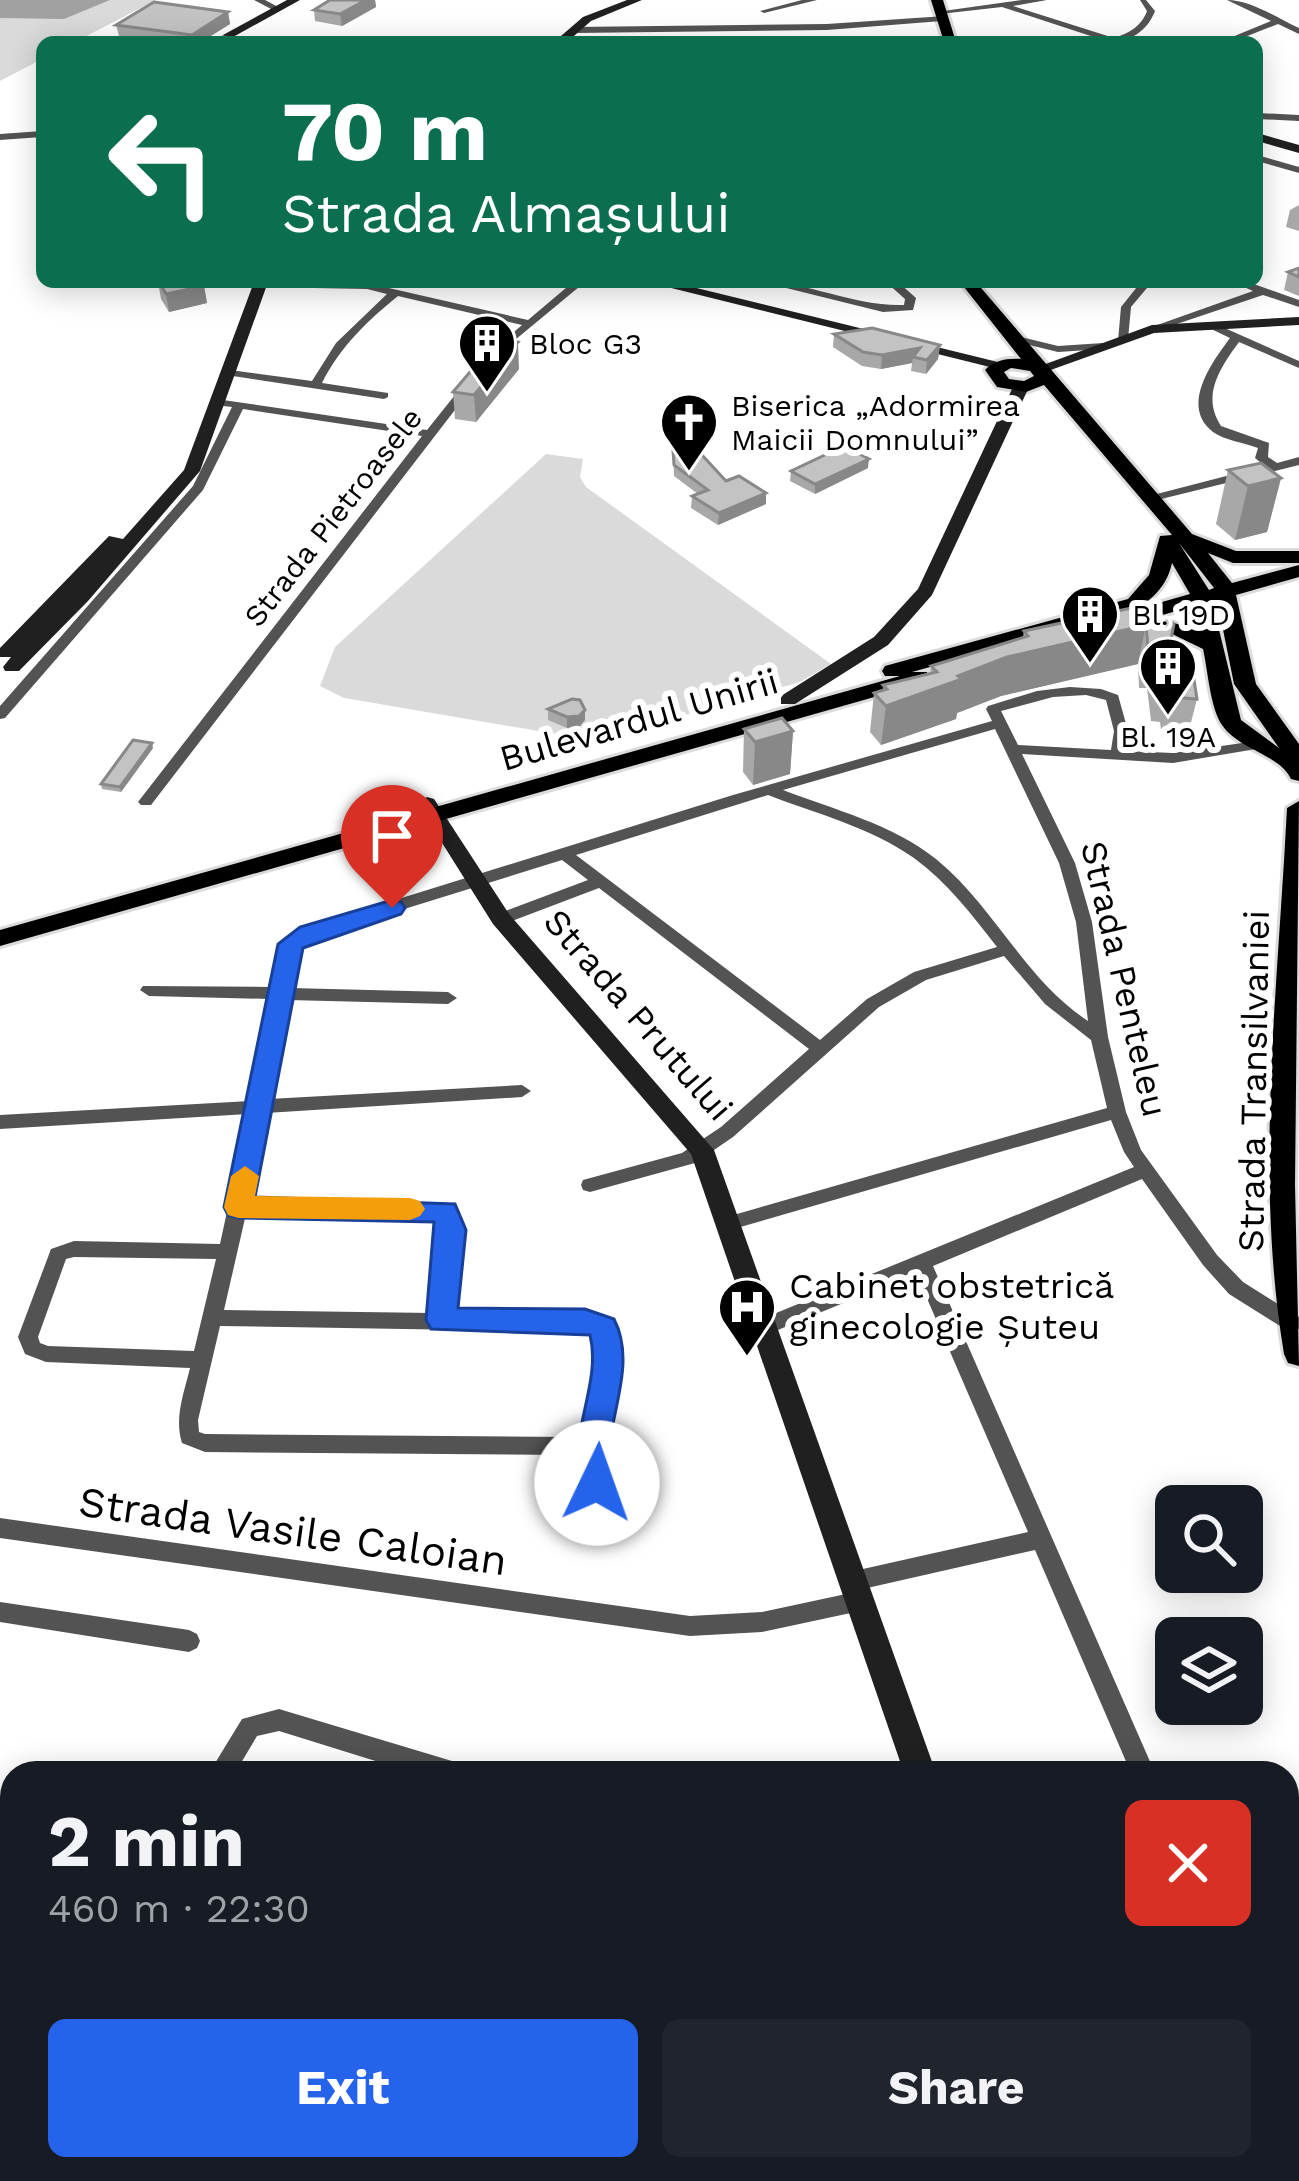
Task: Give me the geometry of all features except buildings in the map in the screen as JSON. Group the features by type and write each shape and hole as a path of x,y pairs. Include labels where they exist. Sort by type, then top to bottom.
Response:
{"main road":[{"path":"956,288 1011,352 1006,364 1035,377 1154,499 1224,645 1299,769"},
{"path":"973,288 1017,339 1035,377 1223,586 1227,715 1234,728 1256,745 1299,769"},
{"path":"1174,535 1233,556 1299,557"},
{"path":"1174,535 1159,576 1130,610 1224,645"},
{"name":"Bulevardul Unirii","path":"1223,586 1299,557"},
{"path":"1224,645 1247,603 1289,574"},
{"name":"Bulevardul Unirii","path":"0,923 431,810 788,700 1199,592 1289,574"},
{"name":"Bulevardul Unirii","path":"0,938 1130,610"},
{"path":"1234,728 1276,729"},
{"path":"1256,745 1276,729"},
{"name":"Strada Transilvaniei","path":"1299,808 1290,1190 1292,1323 1299,1354"}],"street":[{"path":"258,0 278,9"},
{"path":"239,36 295,0"},
{"path":"567,36 592,17 637,0"},
{"path":"766,8 813,0"},
{"path":"574,30 735,28 1043,0"},
{"path":"1231,0 1299,31"},
{"path":"1128,36 1150,19 1151,11 1143,2"},
{"path":"1005,6 1101,36"},
{"path":"1240,36 1279,22"},
{"path":"735,28 738,36"},
{"path":"1263,116 1299,118"},
{"path":"0,141 28,144 36,138"},
{"path":"1263,139 1299,148"},
{"path":"1263,156 1283,145"},
{"path":"1263,161 1299,170"},
{"path":"3,670 82,597 193,471 258,288"},
{"path":"368,288 527,322"},
{"path":"487,363 527,322 572,288"},
{"path":"682,288 1006,364"},
{"path":"793,288 884,309 909,308 911,298 898,288"},
{"path":"1122,339 1126,307 1142,288"},
{"path":"1255,288 1299,304"},
{"path":"788,700 881,640 926,591 1035,377 1102,346 1264,291"},
{"path":"316,384 325,362 368,314 395,293"},
{"path":"1152,329 1299,321"},
{"path":"1211,326 1299,365"},
{"path":"1237,337 1208,381 1205,408 1222,432 1265,446 1261,458 1274,467"},
{"path":"1017,339 1058,349 1102,346"},
{"path":"230,373 384,395"},
{"name":"Strada Pietroasele","path":"146,802 472,380"},
{"path":"218,402 430,434"},
{"path":"0,715 199,487 238,405"},
{"path":"1154,499 1299,461"},
{"path":"594,1438 582,1444 544,1446 205,1443 189,1437 186,1430 260,1108 289,950 296,939 771,791 814,773 999,724 992,711 996,707 1087,690 1105,693 1113,698 1121,731 1118,755"},
{"name":"Strada Penteleu","path":"999,724 1057,837 1076,892 1117,1112 1143,1172 1183,1228 1236,1288 1292,1323"},
{"path":"1211,752 1234,728"},
{"path":"1013,748 1173,758 1256,745"},
{"path":"771,791 910,848 949,879 1058,1011 1100,1037"},
{"name":"Strada Prutului","path":"431,810 501,919 702,1150 916,1761"},
{"path":"566,855 596,883 818,1047"},
{"path":"501,919 596,883"},
{"path":"590,1185 673,1164 702,1150 818,1047 908,982 1006,950"},
{"path":"149,990 448,998"},
{"path":"0,1122 522,1091"},
{"path":"730,1223 1117,1112"},
{"path":"766,1326 1143,1172"},
{"path":"238,1207 445,1211 452,1230 442,1320"},
{"path":"202,1360 46,1354 32,1348 28,1337 58,1254 74,1249 228,1252"},
{"path":"921,1261 1138,1761"},
{"path":"212,1318 585,1322 603,1327 608,1335 603,1409 594,1438 598,1514"},
{"name":"Strada Vasile Caloian","path":"0,1528 690,1626 762,1622 1041,1539"},
{"path":"0,1612 190,1641"},
{"path":"229,1761 250,1727 279,1720 413,1761"}],"shaded area":[{"path":"0,0 156,0 87,36 36,36 36,62 0,81"},
{"path":"0,0 110,0 64,19 0,18"},
{"path":"546,454 583,459 580,477 586,487 831,664 800,682 628,732 556,734 344,698 320,686 335,647"}],"slow traffic":[{"path":"245,1176 238,1207 410,1209"}],"place":[{"name":"Bloc G3","path":"487,394"},
{"name":"Biserica „Adormirea Maicii Domnului”","path":"689,473"},
{"name":"Bl. 19D","path":"1090,665"},
{"name":"Bl. 19A","path":"1168,717"},
{"name":"Cabinet obstetrică ginecologie Șuteu","path":"747,1358"}],"route":[{"path":"392,908 308,933 291,944 238,1207 445,1211 452,1230 442,1320 585,1322 603,1327 608,1346 603,1409 594,1438 597,1483"}]}
